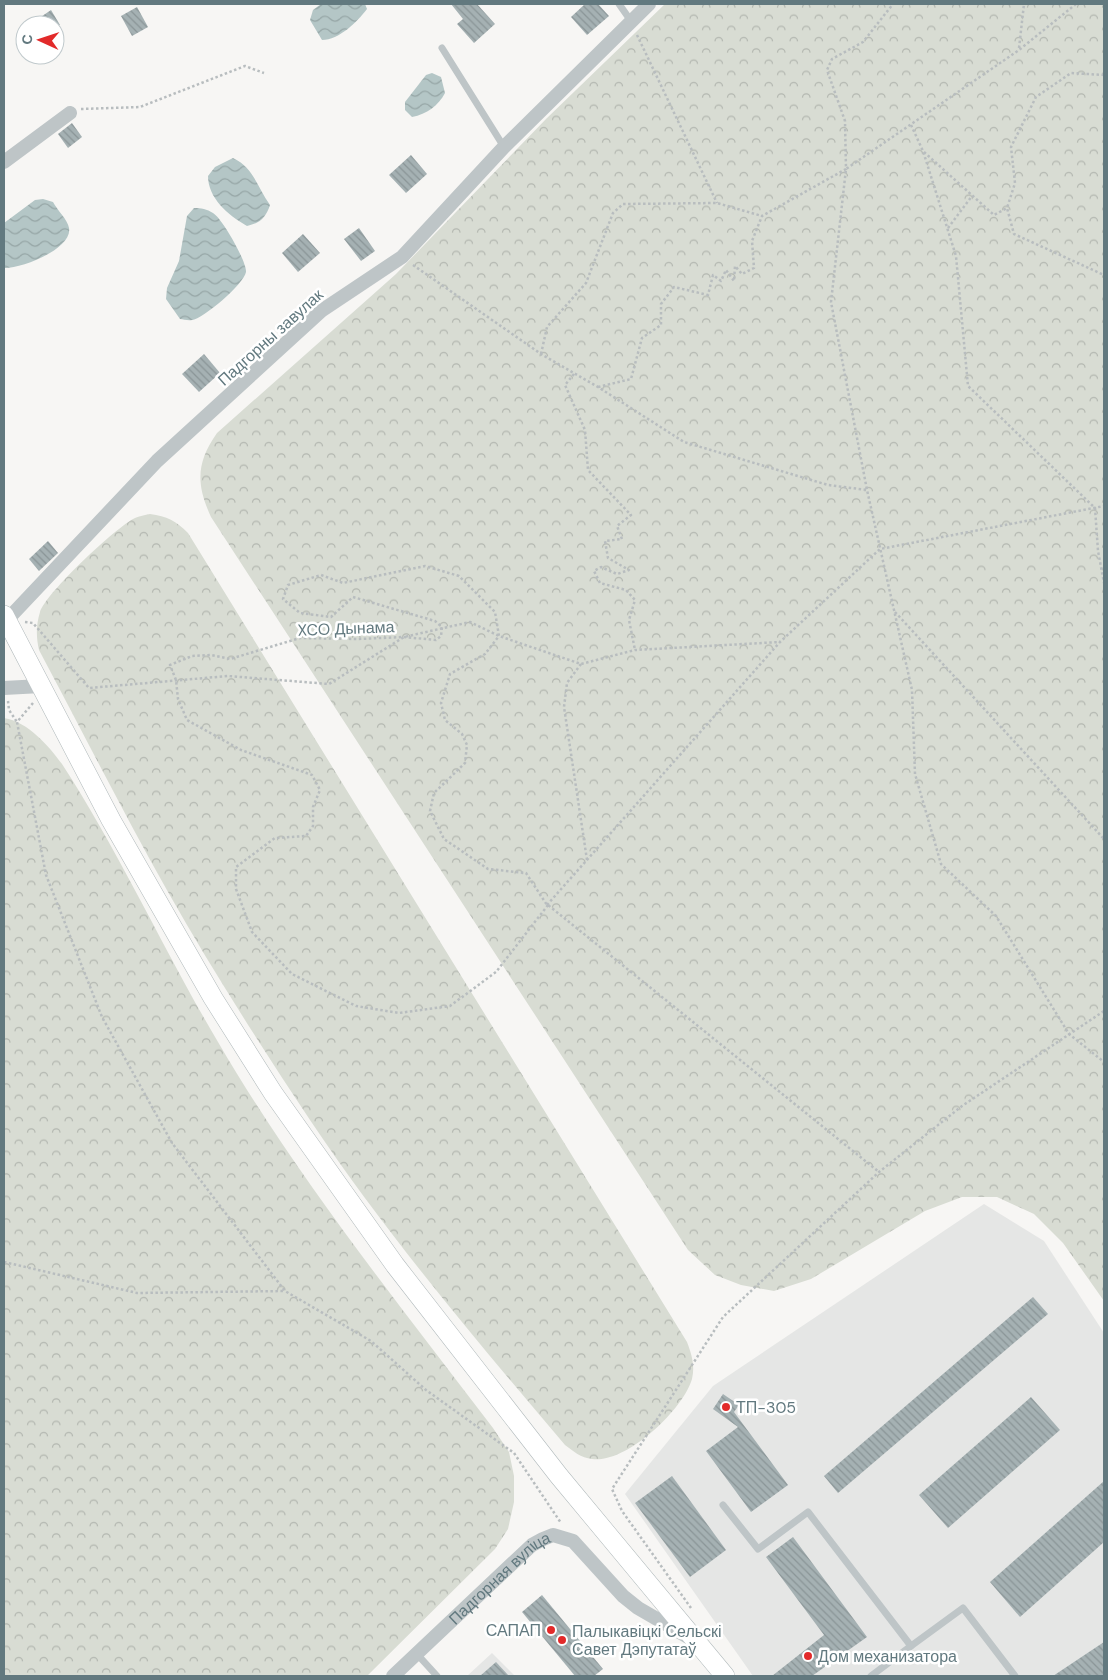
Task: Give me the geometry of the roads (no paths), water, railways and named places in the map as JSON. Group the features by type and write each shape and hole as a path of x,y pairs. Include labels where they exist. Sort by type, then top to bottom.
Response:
{"street":[{"name":"Падгорны завулак","path":"5,617 158,461 321,311 402,257 504,147 649,4"},
{"path":"4,162 70,113"},
{"path":"5,617 111,820 208,990 273,1093 327,1172 395,1265 547,1460 698,1643"},
{"path":"5,688 41,686"},
{"name":"Падгорная вуліца","path":"393,1676 532,1546 542,1539 553,1536 573,1541 630,1602 698,1643 725,1676"}],"lane":[{"path":"619,4 631,21"},
{"path":"442,48 504,147"},
{"path":"723,1505 758,1549 808,1512 911,1646"},
{"path":"872,1676 963,1608 1015,1676"},
{"path":"416,1653 437,1676"}],"water":[{"path":"321,4 365,4 367,9 353,25 341,34 322,40 310,20 313,10"},
{"path":"432,73 441,77 445,93 432,109 412,117 405,110 405,102 426,75"},
{"path":"233,158 251,173 270,205 262,219 247,226 220,205 211,192 209,184 208,176 215,167"},
{"path":"43,199 53,202 65,218 69,228 68,236 63,243 44,256 21,265 4,268 4,223 35,200"},
{"path":"194,208 206,210 217,217 228,231 243,259 246,272 238,284 222,300 205,314 189,320 180,319 166,299 167,288 179,261 187,216"}],"place":[{"name":"ТП-305","path":"726,1407"},
{"name":"САПАП","path":"551,1630"},
{"name":"Палыкавіцкі Сельскі Савет Дэпутатаў","path":"562,1640"},
{"name":"Дом механизатора","path":"808,1656"}]}
